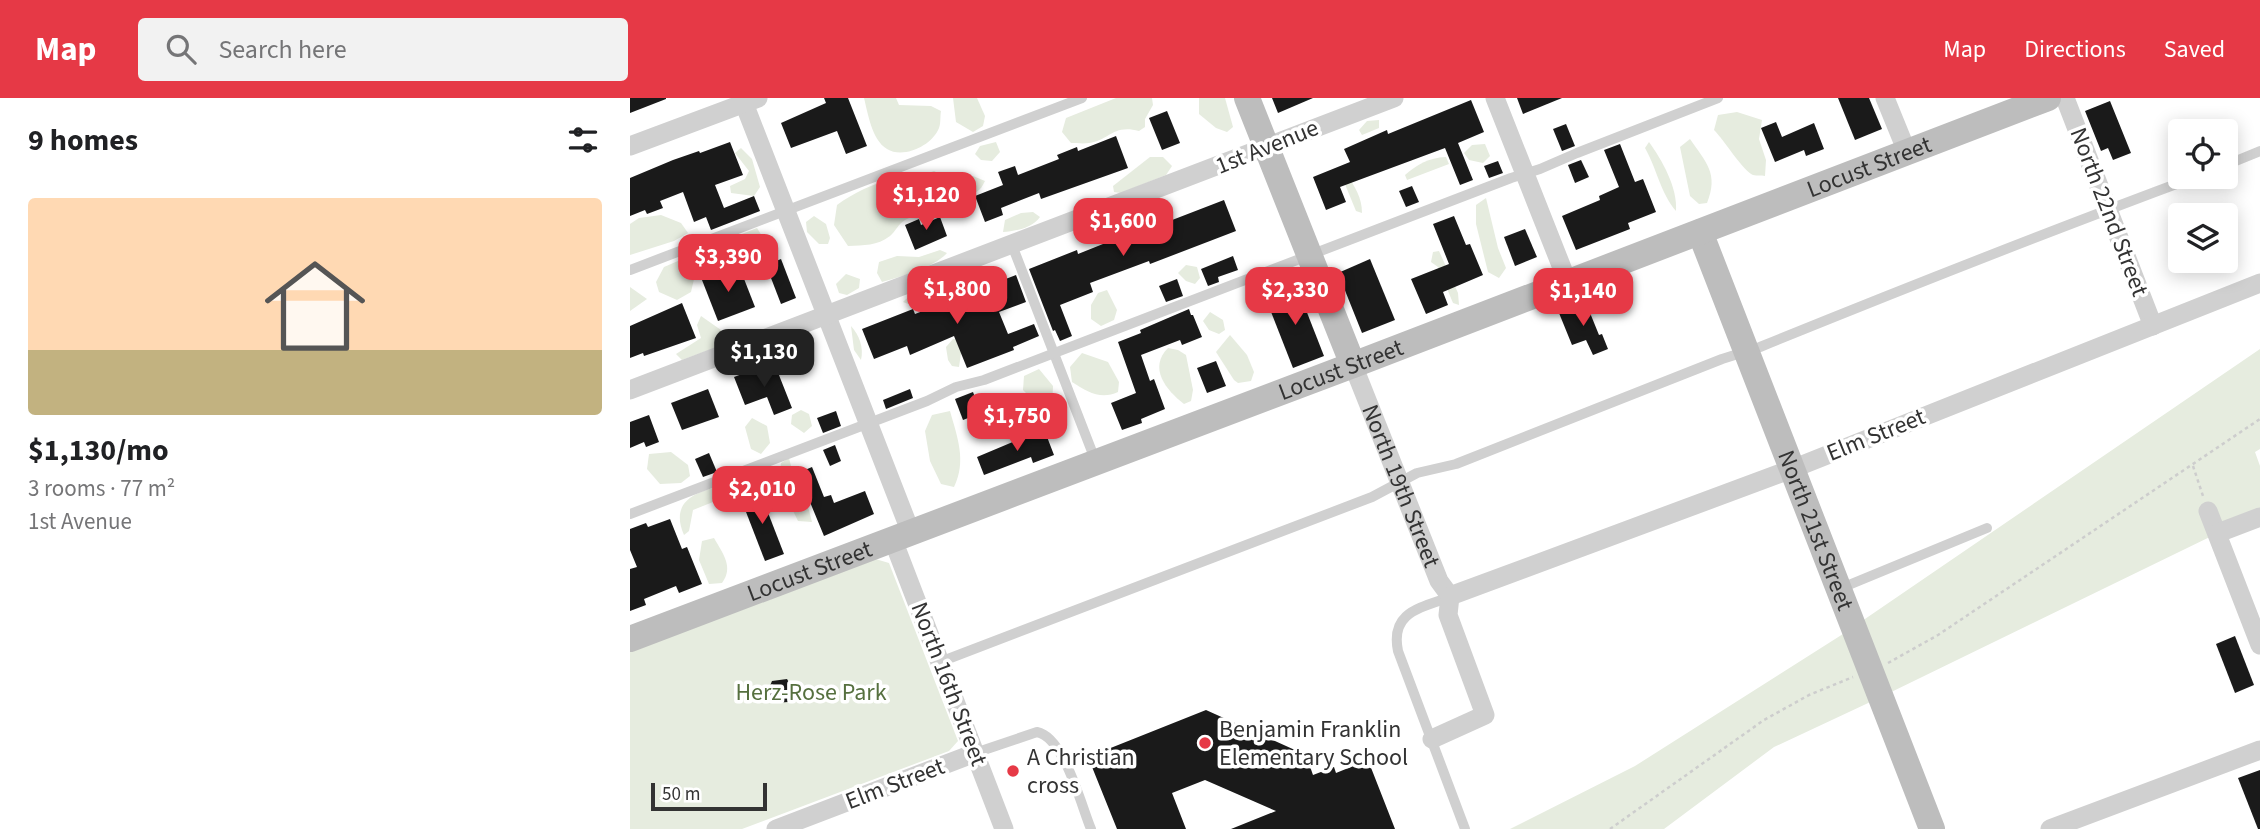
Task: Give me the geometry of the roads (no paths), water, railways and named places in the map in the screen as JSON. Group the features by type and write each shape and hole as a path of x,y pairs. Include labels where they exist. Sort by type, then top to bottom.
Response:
{"street":[{"name":"North 19th Street","path":"1247,98 1399,483 1439,581 1450,596 1448,615 1485,715 1432,739"},
{"name":"1st Avenue","path":"630,390 1394,98"},
{"path":"1495,98 1568,283"},
{"path":"1885,98 1907,152"},
{"name":"Locust Street","path":"630,639 2048,98"},
{"name":"North 22nd Street","path":"2065,98 2153,326"},
{"name":"North 16th Street","path":"748,100 786,211 869,424 940,662 1004,829"},
{"path":"630,146 748,100"},
{"name":"North 21st Street","path":"1700,232 1932,829"},
{"name":"Elm Street","path":"1450,596 1792,468 2260,283"},
{"path":"2208,511 2255,617 2260,645"},
{"path":"2218,533 2260,517"},
{"path":"2050,829 2260,750"},
{"name":"Elm Street","path":"776,829 975,753"}],"lane":[{"path":"630,270 1082,98"},
{"path":"630,514 869,424 956,387 984,380 1310,257 1718,98"},
{"path":"2238,160 2260,151"},
{"path":"940,662 1372,497 1417,473 1467,460 2090,215 2168,187"},
{"path":"1012,245 1096,463"},
{"path":"1839,589 1987,528"},
{"path":"1450,596 1408,613 1399,624 1396,638 1398,651 1465,829"},
{"path":"975,753 1037,732 1046,733 1059,747 1091,829"}],"place":[{"name":"Benjamin Franklin Elementary School","path":"1205,743"},
{"name":"A Christian cross","path":"1013,771"}],"park label":[{"name":"Herz-Rose Park","path":"811,692"}]}
